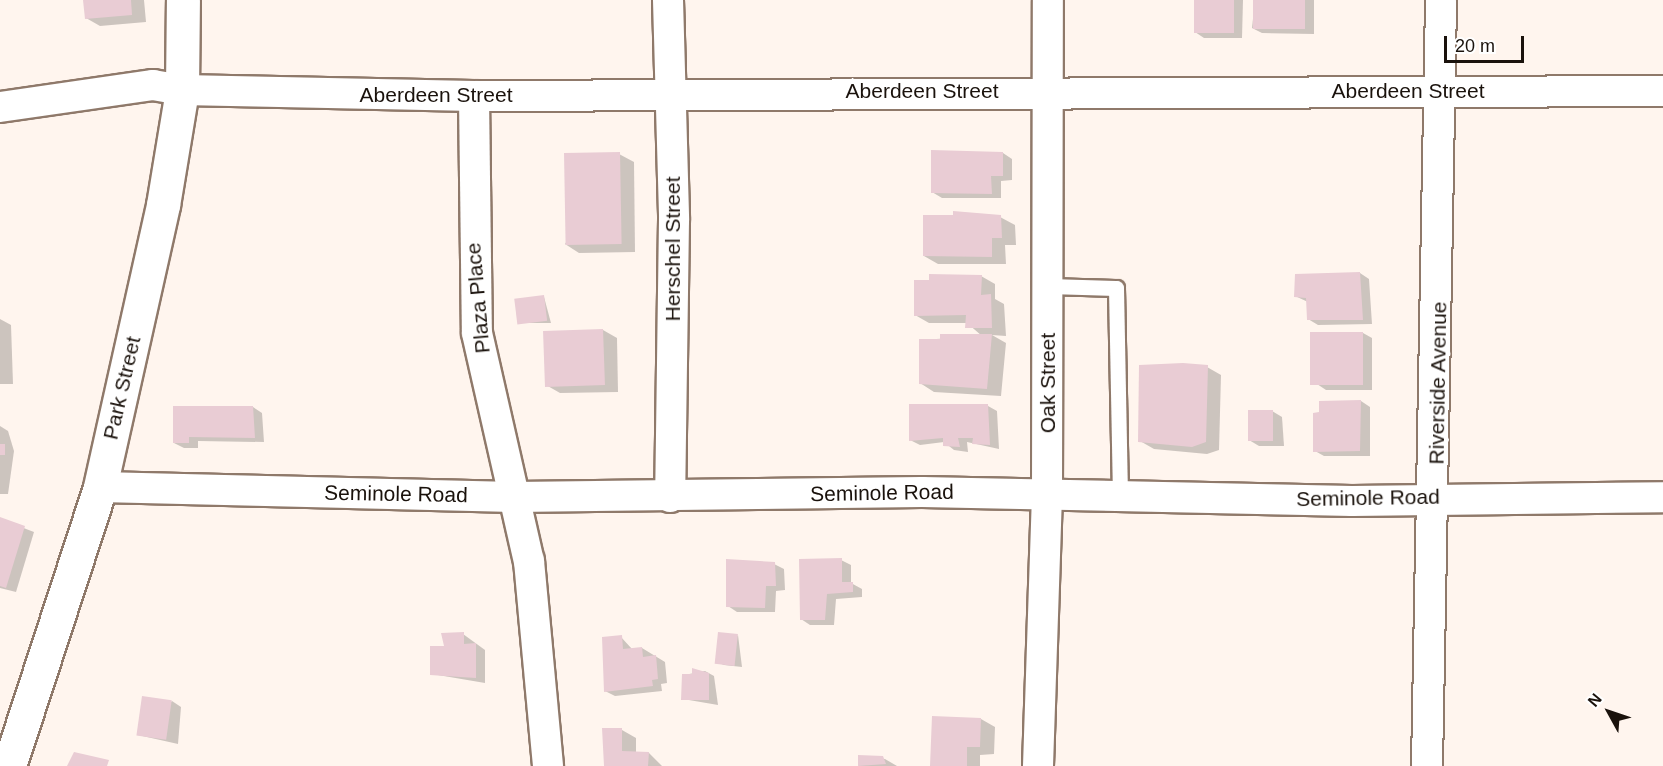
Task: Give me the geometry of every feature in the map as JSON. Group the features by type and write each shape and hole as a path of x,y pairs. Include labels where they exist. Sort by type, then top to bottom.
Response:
{"street":[{"name":"Park Street","path":"9,766 100,487 163,205 182,90 183,0"},
{"name":"Herschel Street","path":"668,0 668,92 674,220 670,497"},
{"name":"Oak Street","path":"1038,766 1047,494 1048,0"},
{"name":"Riverside Avenue","path":"1427,766 1436,496 1442,0"},
{"name":"Aberdeen Street","path":"0,107 153,85 182,90 474,96 668,92 1663,91"},
{"name":"Plaza Place","path":"474,96 477,333 514,496"},
{"name":"Seminole Road","path":"100,487 670,497 1047,494 1352,501 1436,496 1663,497"},
{"path":"514,496 529,561 548,766"}],"lane":[{"path":"1048,286 1116,288 1120,496"}],"building":[{"path":"83,0 131,0 132,15 85,19"},
{"path":"1194,0 1234,0 1234,33 1194,33"},
{"path":"1253,0 1305,0 1305,29 1253,29"},
{"path":"931,150 1003,152 1003,176 991,176 992,194 931,193"},
{"path":"620,152 622,244 566,245 564,153"},
{"path":"953,211 1001,215 1002,238 992,238 992,257 923,256 923,215 953,215"},
{"path":"1360,272 1363,320 1307,320 1306,298 1294,297 1295,274"},
{"path":"929,274 982,275 981,295 991,294 992,328 965,328 966,315 914,316 914,280 929,280"},
{"path":"544,295 547,321 517,324 514,299"},
{"path":"603,329 605,385 545,387 543,331"},
{"path":"1310,332 1363,332 1363,385 1310,385"},
{"path":"940,334 992,334 987,389 919,384 919,339 940,339"},
{"path":"1183,363 1208,365 1206,442 1192,447 1138,442 1139,365"},
{"path":"1361,400 1360,451 1313,452 1313,413 1319,412 1319,401"},
{"path":"909,404 988,404 990,445 972,444 973,438 958,438 960,447 943,446 943,438 909,441"},
{"path":"173,406 253,406 255,438 189,437 189,443 173,443"},
{"path":"1248,410 1273,410 1273,441 1248,441"},
{"path":"0,444 5,444 5,455 0,455"},
{"path":"0,517 25,526 6,588 0,586"},
{"path":"842,558 842,582 853,582 853,592 827,594 825,620 800,620 799,559"},
{"path":"726,559 775,562 776,586 766,586 765,608 726,607"},
{"path":"464,632 464,644 476,643 476,678 430,675 430,646 444,646 441,633"},
{"path":"718,632 738,634 735,666 715,664"},
{"path":"622,635 623,649 642,647 643,657 656,655 658,679 652,680 653,686 604,692 602,637"},
{"path":"692,668 709,673 709,700 681,700 682,674 692,674"},
{"path":"142,696 172,700 166,740 136,736"},
{"path":"932,716 981,718 980,747 967,747 967,766 930,766"},
{"path":"602,728 622,728 622,751 649,752 648,766 604,766"},
{"path":"74,752 109,760 107,766 67,766"},
{"path":"858,755 883,756 886,764 858,766"}]}
